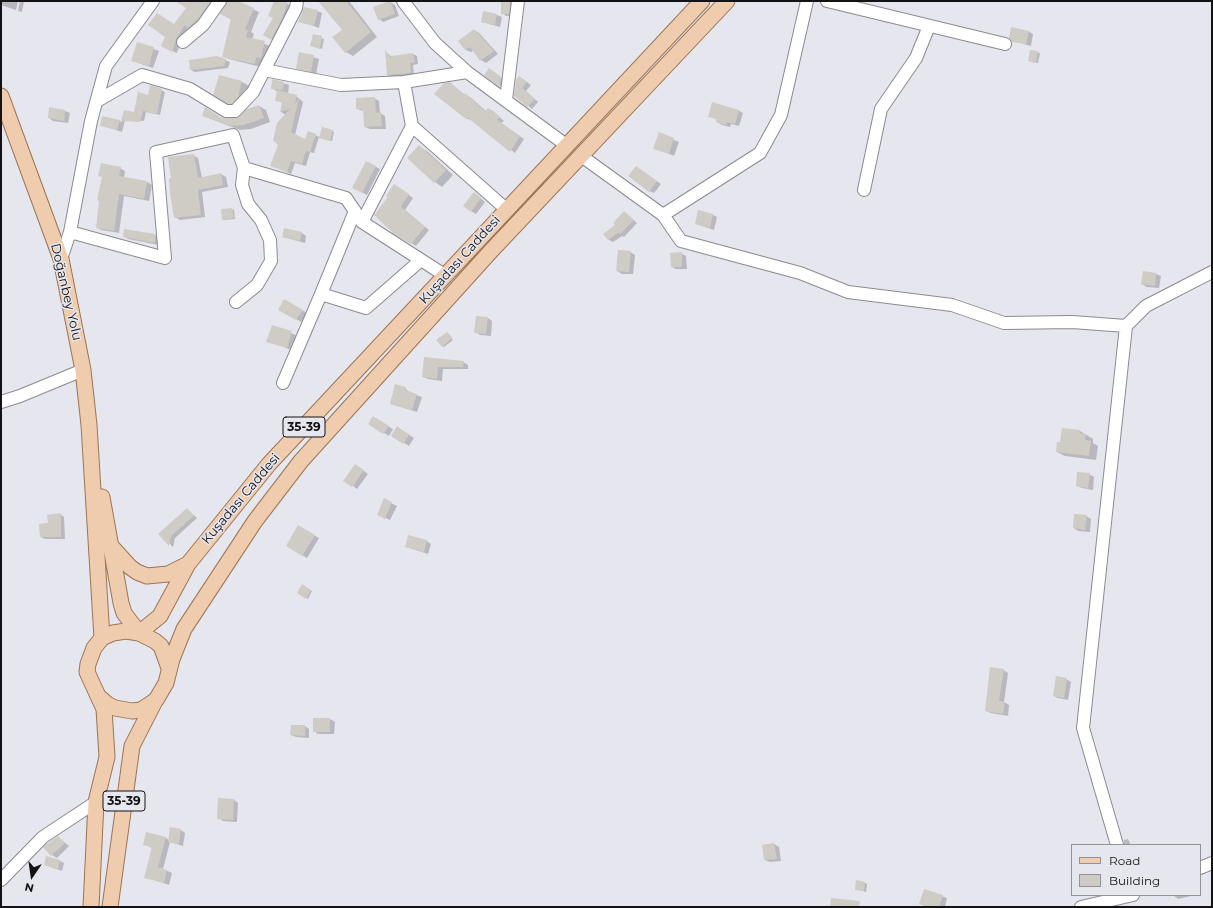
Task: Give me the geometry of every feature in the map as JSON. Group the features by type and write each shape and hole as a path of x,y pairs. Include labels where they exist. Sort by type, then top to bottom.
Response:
{"main road":[{"name":"Kuşadası Caddesi","path":"139,633 160,616 188,564 269,464 702,1"},
{"name":"Kuşadası Caddesi","path":"169,668 184,629 255,521 301,461 580,155 727,1"},
{"name":"Doğanbey Yolu","path":"1,96 61,259 83,370 89,425"},
{"path":"89,425 121,603 124,613 139,633"},
{"path":"89,425 102,638 126,631 139,633 155,641 161,646 169,668 166,683 156,700 141,710 132,711 116,708 107,704 99,697"},
{"path":"111,546 130,567 147,576 168,574 188,564"},
{"name":"35-39","path":"92,907 96,802 107,757 104,709 87,672 90,655 102,638"},
{"name":"35-39","path":"110,907 132,746 156,700"}],"street":[{"path":"61,259 70,232 97,101 106,66 153,1"},
{"path":"183,42 203,25 220,1"},
{"path":"97,101 142,75 190,89 226,111 235,111 253,92 296,8 297,1"},
{"path":"403,1 435,43 467,72 566,145"},
{"path":"506,100 518,1"},
{"path":"663,215 760,152 781,115 807,1"},
{"path":"827,1 1005,44"},
{"path":"864,190 881,109 916,58 929,26"},
{"path":"264,70 341,85 404,82 467,72"},
{"path":"362,222 412,126 404,82"},
{"path":"412,126 506,209"},
{"path":"70,232 165,258 156,152 233,135 244,168 242,185 248,204 261,220 270,240 271,261 257,285 236,302"},
{"path":"580,155 663,215 681,241 800,273 848,292 952,305 1004,323 1072,322 1126,326"},
{"path":"244,168 346,198 362,222 446,276"},
{"path":"283,383 355,211"},
{"path":"321,294 366,308 420,260"},
{"path":"1117,844 1083,728 1126,326 1146,306 1212,272"},
{"path":"1,402 20,396 83,370"},
{"path":"1,880 43,837 96,802"},
{"path":"1201,868 1212,863"},
{"path":"1081,907 1132,898"}],"building":[{"path":"175,1 211,1 197,20 188,28 185,25 176,39 172,52 161,46 165,37 148,25 157,13 174,24 186,8"},
{"path":"227,1 238,1 254,8 245,29 248,30 246,37 265,41 261,58 256,57 255,64 222,57 231,19 220,14"},
{"path":"274,1 288,1 282,19 271,40 263,35 273,18 268,16"},
{"path":"318,1 346,1 371,32 345,53 332,37 342,30"},
{"path":"390,1 395,14 378,20 373,7"},
{"path":"501,1 510,1 509,14 501,14"},
{"path":"304,7 318,10 314,26 298,22"},
{"path":"483,11 497,14 495,25 481,22"},
{"path":"1011,27 1029,31 1026,44 1012,42 1009,38"},
{"path":"474,29 494,51 480,61 470,47 465,50 458,41"},
{"path":"313,34 322,36 320,49 310,46"},
{"path":"137,42 154,47 149,66 131,61"},
{"path":"385,50 392,59 391,56 413,53 415,62 410,63 411,73 387,75"},
{"path":"1030,50 1038,51 1036,63 1028,61"},
{"path":"299,52 314,55 311,72 296,69"},
{"path":"217,56 226,59 224,66 190,70 189,60"},
{"path":"489,68 501,77 500,87 484,75"},
{"path":"219,75 242,81 238,97 232,104 228,104 213,95"},
{"path":"519,76 527,82 522,88 535,99 527,107 514,96 516,80"},
{"path":"272,79 284,82 283,90 271,89"},
{"path":"450,82 485,111 488,108 500,117 497,120 520,136 510,152 468,118 466,119 434,94 444,83"},
{"path":"150,85 162,89 157,114 143,111 140,122 121,121 124,110 134,112 138,92 148,95"},
{"path":"277,90 297,95 295,104 299,99 291,132 305,139 308,131 316,134 310,152 306,151 302,164 291,161 287,172 270,166 278,145 273,140 277,123 290,109 280,112 282,102 275,101"},
{"path":"375,97 376,113 381,112 382,126 364,127 363,109 356,109 356,98"},
{"path":"712,102 739,110 735,124 726,122 726,125 716,122 717,119 708,117"},
{"path":"259,105 264,118 244,125 232,126 202,116 205,107 222,118 235,118 247,109"},
{"path":"49,107 65,110 64,121 48,118"},
{"path":"102,116 120,120 117,130 100,126"},
{"path":"322,127 333,130 330,141 319,138"},
{"path":"659,132 674,138 669,154 653,149"},
{"path":"419,145 446,170 434,183 407,158"},
{"path":"194,154 198,178 221,173 223,185 198,190 201,215 174,218 170,193 169,179 171,178 168,157"},
{"path":"366,161 376,166 362,193 352,188"},
{"path":"101,163 121,167 119,176 147,181 144,199 119,194 114,231 96,228 99,201 97,200 102,177 98,176"},
{"path":"636,166 657,181 649,192 628,176"},
{"path":"394,184 409,194 401,207 425,227 411,244 394,234 374,215 388,197 386,196"},
{"path":"474,192 481,198 471,212 463,206"},
{"path":"232,208 234,218 222,220 221,209"},
{"path":"698,210 713,214 710,228 695,224"},
{"path":"624,211 634,220 619,235 620,232 608,240 603,234 615,225 613,223"},
{"path":"284,228 302,232 300,241 282,237"},
{"path":"124,229 155,234 155,243 123,237"},
{"path":"618,250 631,251 629,272 616,271"},
{"path":"682,252 682,267 671,267 670,253"},
{"path":"1143,271 1156,273 1155,286 1141,284"},
{"path":"284,299 303,310 296,320 278,310"},
{"path":"476,316 488,317 486,334 474,333"},
{"path":"272,325 292,331 287,348 266,342"},
{"path":"447,332 452,338 442,347 436,340"},
{"path":"424,357 464,361 463,367 438,367 437,379 422,377"},
{"path":"395,384 406,387 405,390 417,394 412,410 390,404"},
{"path":"373,416 389,426 383,434 368,424"},
{"path":"397,426 409,435 403,444 391,436"},
{"path":"1062,428 1080,430 1080,433 1086,434 1085,440 1091,441 1089,456 1056,452 1057,442 1060,442"},
{"path":"355,464 364,470 352,487 343,481"},
{"path":"1077,472 1090,473 1088,488 1076,486"},
{"path":"384,498 392,502 385,519 377,515"},
{"path":"187,508 194,516 171,536 169,546 158,534"},
{"path":"61,513 61,537 40,537 39,524 48,523 47,515"},
{"path":"1074,514 1087,515 1085,530 1073,528"},
{"path":"298,525 315,535 302,556 286,546"},
{"path":"408,535 427,540 424,552 405,547"},
{"path":"302,584 311,590 306,599 297,593"},
{"path":"990,667 1004,669 999,701 1005,702 1003,714 985,711"},
{"path":"1056,676 1067,678 1064,698 1053,696"},
{"path":"313,718 330,718 330,732 313,732"},
{"path":"291,725 305,725 305,736 290,735"},
{"path":"218,798 234,799 233,820 217,819"},
{"path":"170,827 181,829 179,844 168,842"},
{"path":"146,832 166,837 158,867 167,870 164,883 144,878 152,847 143,845"},
{"path":"58,836 65,843 51,856 43,847"},
{"path":"774,843 777,859 764,860 762,845"},
{"path":"46,856 60,860 58,869 44,865"},
{"path":"856,880 865,882 864,891 855,890"},
{"path":"924,889 943,895 939,907 928,907 919,904"},
{"path":"831,898 860,901 859,907 830,907"}]}
